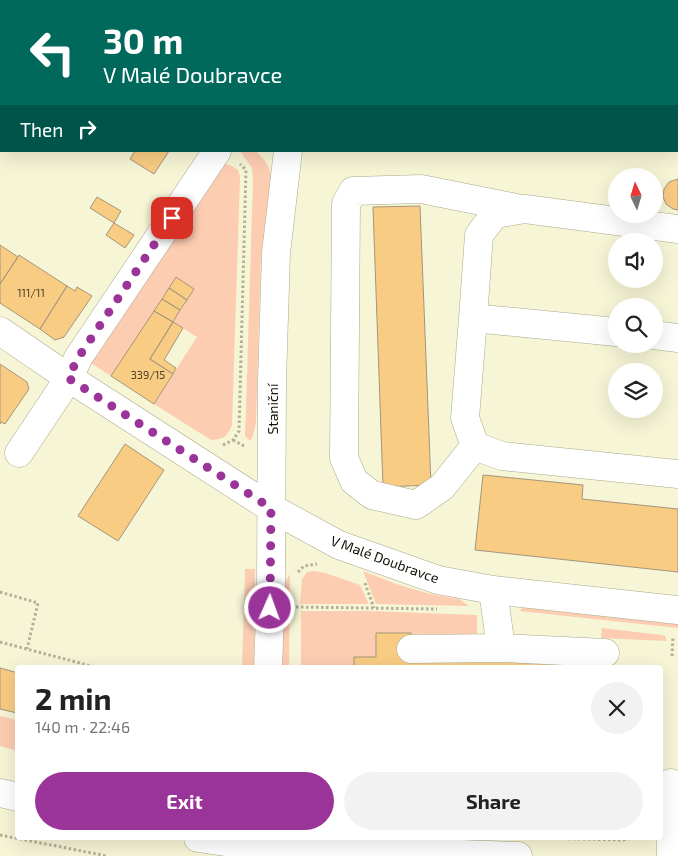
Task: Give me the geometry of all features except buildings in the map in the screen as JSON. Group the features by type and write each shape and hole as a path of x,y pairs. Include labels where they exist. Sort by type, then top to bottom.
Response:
{"street":[{"name":"Staniční","path":"268,665 271,589 272,381 276,254 288,152"},
{"path":"19,453 68,378 78,358 227,156"},
{"path":"475,446 442,487 416,505 372,495 354,481 344,458 346,204 353,191 421,189 522,209 678,229"},
{"path":"522,209 495,214 479,235 464,418 475,446 502,456 678,474"},
{"path":"473,318 608,331"},
{"name":"V Malé Doubravce","path":"0,331 68,378 271,508 339,545 438,580 675,621"},
{"path":"663,337 678,338"},
{"path":"493,590 501,648"},
{"path":"411,649 501,648 605,653"},
{"path":"671,783 671,856"},
{"path":"0,793 15,796"},
{"path":"212,840 262,847 518,856"}],"path":[{"path":"222,446 233,440 239,431 246,170 227,156"},
{"path":"296,574 304,566 320,563"},
{"path":"364,583 374,608"},
{"path":"0,592 38,603 27,649"},
{"path":"295,607 296,599"},
{"path":"672,656 675,621"},
{"path":"0,642 88,665"},
{"path":"0,835 15,838"},
{"path":"25,840 107,856"}],"shaded area":[{"path":"241,152 257,152 260,155 269,169 272,184 261,255 256,423 250,441 245,436 252,168"},
{"path":"218,161 238,170 240,176 232,425 224,437 211,440 154,404 197,337 173,322 194,289 111,376 83,358"},
{"path":"245,569 255,569 254,665 242,665"},
{"path":"315,571 360,585 369,604 300,604 302,579 307,572"},
{"path":"363,571 396,584 430,594 459,599 469,606 376,604"},
{"path":"290,574 289,665 282,665 283,586"},
{"path":"523,607 678,623 678,628 520,611"},
{"path":"301,611 369,611 477,615 477,635 377,633 376,657 354,657 354,665 301,665"},
{"path":"602,628 662,635 665,636 667,641 601,638"},
{"path":"0,716 15,720 15,750 0,746"}],"route":[{"path":"172,218 78,358 68,378 271,508 270,608"}]}
